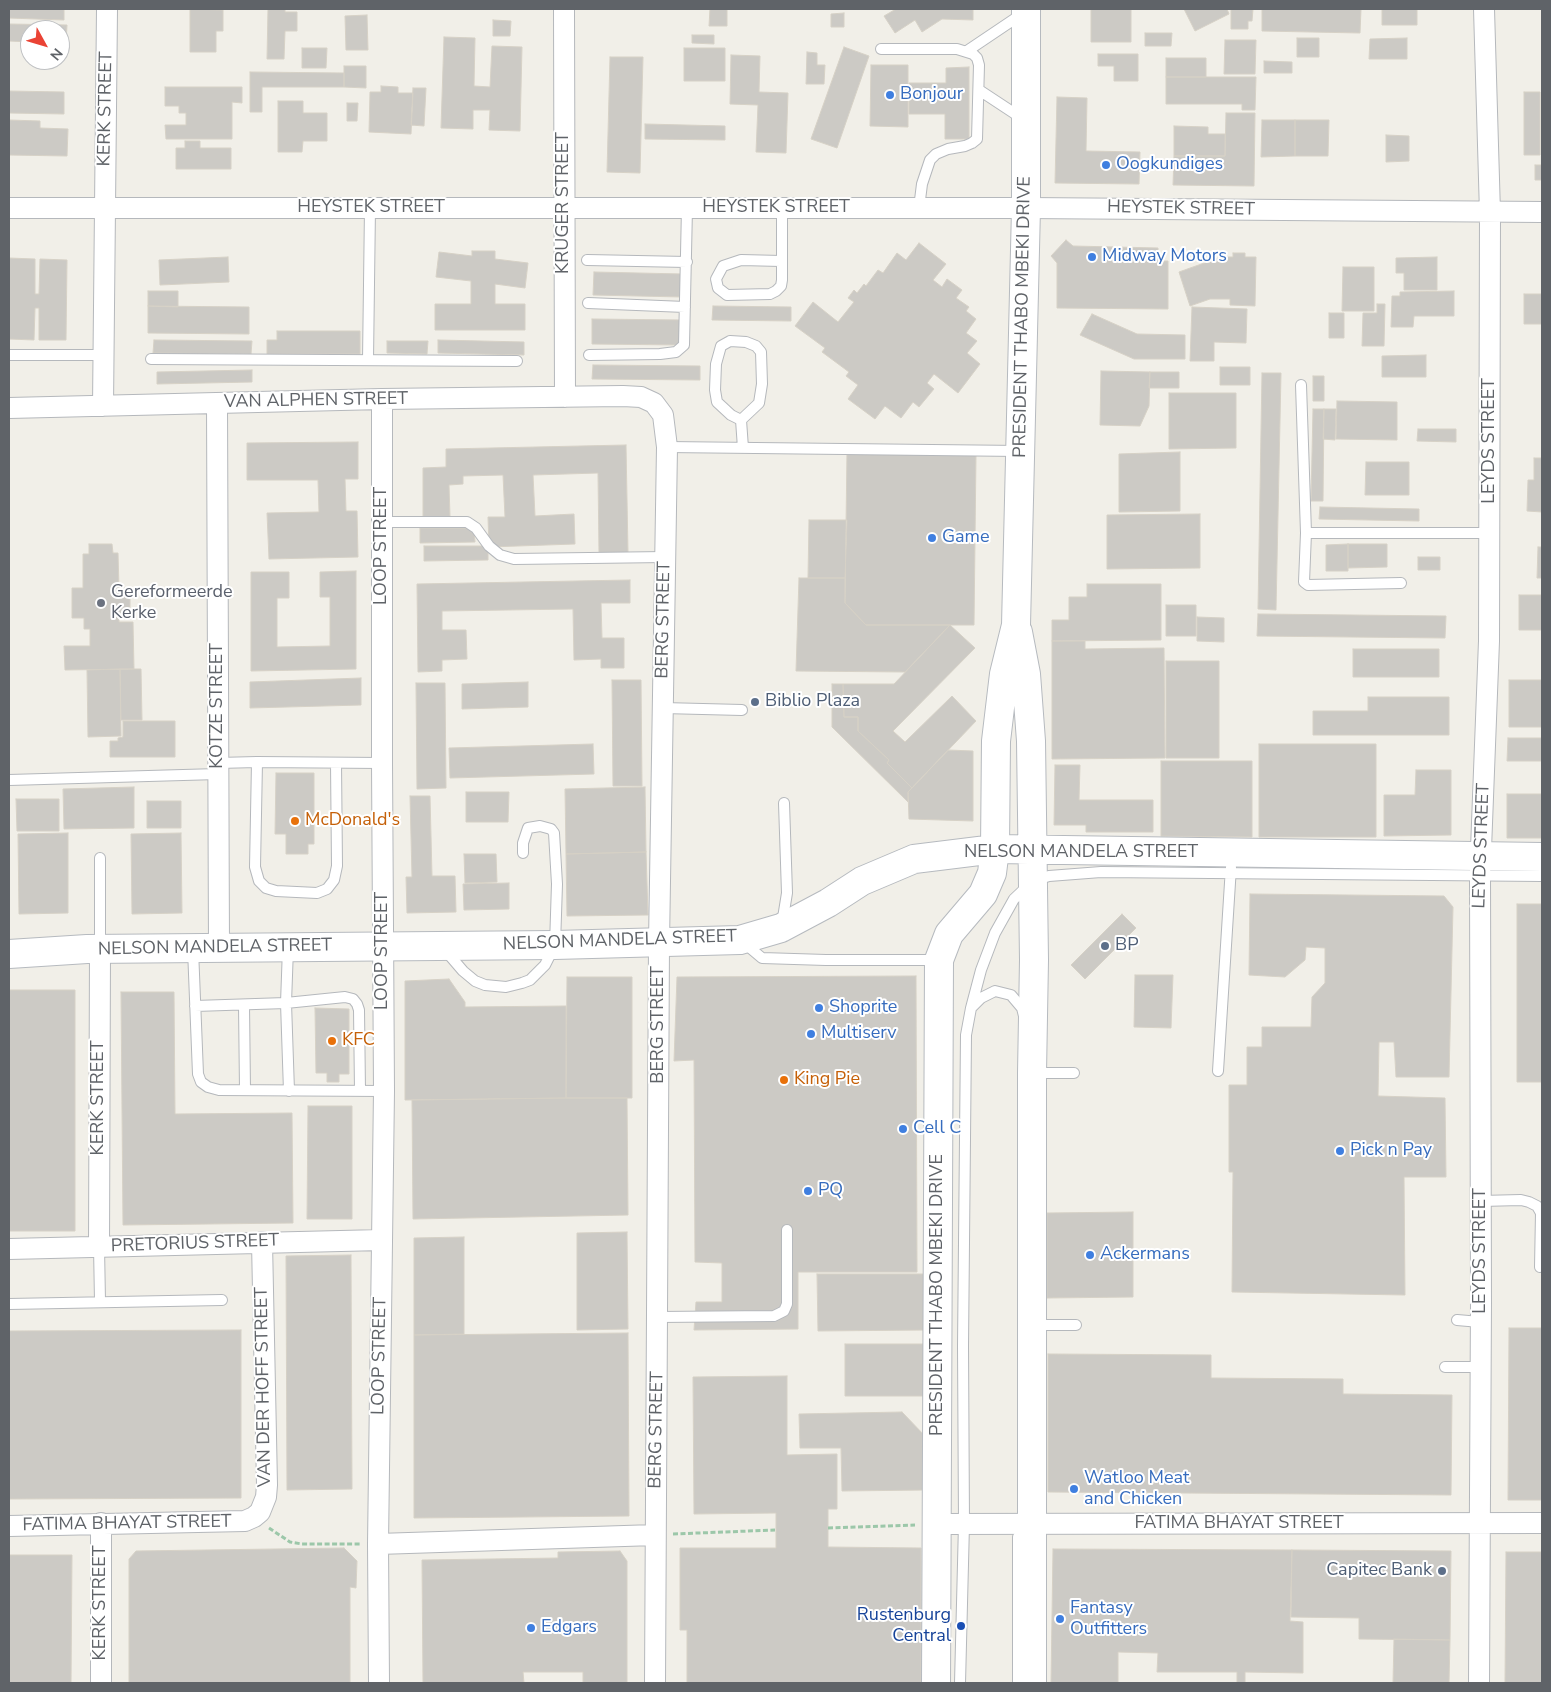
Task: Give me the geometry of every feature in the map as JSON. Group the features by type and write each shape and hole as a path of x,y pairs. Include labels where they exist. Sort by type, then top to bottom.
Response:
{"street":[{"name":"KERK STREET","path":"103,406 107,9"},
{"name":"KRUGER STREET","path":"564,9 565,397"},
{"name":"LEYDS STREET","path":"1479,1683 1481,1367 1480,866 1489,641 1490,533 1490,213 1484,9"},
{"name":"PRESIDENT THABO MBEKI DRIVE","path":"936,1683 939,960 949,934 983,894 992,873 995,849 996,741 1004,674 1016,625 1026,208 1026,10"},
{"name":"HEYSTEK STREET","path":"9,208 1026,208 1542,212"},
{"name":"VAN ALPHEN STREET","path":"9,408 382,399 623,396"},
{"name":"BERG STREET","path":"623,396 641,397 654,403 663,415 667,447 659,943 655,1683"},
{"name":"LOOP STREET","path":"379,1683 378,1544 384,1091 382,399"},
{"name":"KOTZE STREET","path":"206,948 218,769 218,403"},
{"name":"PRESIDENT THABO MBEKI DRIVE","path":"1016,625 1026,674 1031,732 1034,960 1023,1521 1032,1683"},
{"name":"NELSON MANDELA STREET","path":"9,954 100,950 555,945 740,940 781,928 862,882 914,859 995,849 1231,862 1480,866 1542,857"},
{"name":"KERK STREET","path":"99,1247 100,950"},
{"name":"PRETORIUS STREET","path":"9,1249 382,1240"},
{"name":"VAN DER HOFF STREET","path":"250,1519 264,1506 267,1485 262,1242"},
{"name":"FATIMA BHAYAT STREET","path":"9,1526 250,1519"},
{"name":"FATIMA BHAYAT STREET","path":"937,1524 1023,1521 1542,1523"},
{"name":"KERK STREET","path":"101,1523 101,1683"},
{"path":"378,1544 655,1535"}],"lane":[{"path":"967,51 1026,10"},
{"path":"881,49 957,49 973,54 977,58 979,65 977,139 965,146 948,149 936,154 930,160 922,184 919,208"},
{"path":"979,90 1026,121"},
{"path":"368,360 370,208"},
{"path":"589,355 660,354 676,352 684,345 687,208"},
{"path":"781,260 740,260 723,266 716,279 718,288 727,295 770,294 780,286 782,280 782,208"},
{"path":"587,260 687,262"},
{"path":"588,303 685,307"},
{"path":"730,341 746,342 756,346 761,352 762,384 759,403 740,420 731,415 717,402 716,364 721,346 730,341"},
{"path":"9,354 104,355"},
{"path":"151,359 517,361"},
{"path":"1302,385 1306,533 1304,582 1308,585 1401,583"},
{"path":"740,420 743,448"},
{"path":"667,447 1021,451"},
{"path":"383,522 467,522 476,528 488,546 500,555 514,559 665,557"},
{"path":"1306,533 1490,533"},
{"path":"663,708 742,710"},
{"path":"257,762 255,867 259,881 266,888 276,891 317,893 327,890 334,880 337,866 336,763"},
{"path":"9,780 218,769 257,762 382,763"},
{"path":"781,928 787,893 784,803"},
{"path":"441,945 463,971 475,981 485,985 506,987 530,980 538,974 545,966 555,945 557,884 554,833 551,829 540,826 528,828 523,843 523,853"},
{"path":"100,858 100,950"},
{"path":"960,1683 964,1524 963,1336 966,1035 981,970 995,933 1014,899 1033,882 1049,876 1231,862 1218,1071"},
{"path":"1480,866 1542,876"},
{"path":"740,940 762,958 939,960"},
{"path":"288,947 286,1003 289,1091"},
{"path":"206,948 195,1006 200,1082 208,1087 219,1090 384,1091"},
{"path":"971,1008 981,998 995,991 1011,995 1022,1008 1027,1032 1027,1336 1076,1325"},
{"path":"195,1006 286,1003 345,997 353,999 358,1004 359,1010 360,1091"},
{"path":"244,1005 245,1090"},
{"path":"1032,1074 1074,1073"},
{"path":"1481,1201 1520,1200 1537,1206 1541,1213 1540,1267"},
{"path":"658,1317 774,1316 784,1311 787,1304 787,1230"},
{"path":"99,1247 100,1301"},
{"path":"9,1304 222,1300"},
{"path":"1457,1320 1480,1322"},
{"path":"1445,1367 1481,1367"},
{"path":"1018,1683 1023,1521"}],"path":[{"path":"250,1519 290,1542 302,1544 378,1544"},
{"path":"828,1528 937,1524"},
{"path":"655,1535 775,1530"}],"building":[{"path":"9,9 64,9 64,20 9,18"},
{"path":"190,9 223,10 223,31 216,31 216,52 190,52"},
{"path":"268,9 285,9 285,12 297,12 297,31 285,31 284,59 267,59"},
{"path":"710,9 727,9 727,26 709,26"},
{"path":"896,9 973,9 973,20 942,19 922,32 915,20 895,33 884,16"},
{"path":"1091,9 1131,9 1131,42 1091,42"},
{"path":"1184,9 1227,9 1229,14 1195,31"},
{"path":"1231,9 1253,9 1252,21 1248,21 1248,29 1231,29"},
{"path":"1262,9 1361,9 1360,33 1262,31"},
{"path":"1382,9 1417,9 1417,25 1382,25"},
{"path":"844,13 844,27 831,27 831,14"},
{"path":"367,15 368,50 346,50 345,16"},
{"path":"493,20 511,21 510,36 493,36"},
{"path":"9,24 20,24 20,42 9,41"},
{"path":"1145,33 1172,33 1171,46 1145,46"},
{"path":"692,35 714,35 714,44 692,43"},
{"path":"444,37 475,38 474,86 490,87 492,46 522,47 520,131 489,130 490,110 473,110 473,129 441,128"},
{"path":"1297,38 1319,38 1319,57 1297,57"},
{"path":"1407,38 1407,59 1369,59 1370,39"},
{"path":"1225,40 1256,40 1255,74 1224,74"},
{"path":"844,47 869,56 837,148 811,139"},
{"path":"302,48 327,48 326,68 302,68"},
{"path":"684,48 725,48 725,81 684,81"},
{"path":"807,52 817,53 817,65 825,65 824,84 806,84"},
{"path":"1098,54 1138,54 1138,81 1114,81 1114,66 1098,66"},
{"path":"731,55 760,56 759,92 788,93 786,153 756,152 758,105 730,104"},
{"path":"610,57 643,57 640,173 607,172"},
{"path":"1166,58 1206,58 1206,77 1166,77"},
{"path":"1264,61 1292,62 1292,73 1264,73"},
{"path":"871,65 908,65 908,127 870,126"},
{"path":"344,66 366,66 366,88 344,87"},
{"path":"969,67 969,139 945,139 945,114 909,114 909,83 946,83 946,68"},
{"path":"250,72 344,73 344,87 262,87 262,112 250,112"},
{"path":"1166,77 1256,77 1255,110 1242,110 1242,104 1166,104"},
{"path":"381,86 398,87 398,93 413,93 411,134 369,132 370,92 381,92"},
{"path":"165,87 242,87 242,103 232,102 232,139 166,139 165,125 186,125 186,113 179,113 179,106 165,106"},
{"path":"413,88 426,88 424,126 411,125"},
{"path":"9,91 64,92 64,114 9,113"},
{"path":"1524,92 1540,92 1540,155 1524,155"},
{"path":"1057,97 1087,98 1086,151 1140,152 1139,184 1055,183"},
{"path":"278,101 303,101 303,113 327,113 327,141 303,141 302,152 278,152"},
{"path":"347,103 358,103 357,121 347,121"},
{"path":"1226,113 1255,113 1254,186 1173,185 1174,156 1225,156"},
{"path":"9,120 40,121 40,128 68,129 67,156 9,155"},
{"path":"1262,120 1295,120 1295,156 1261,157"},
{"path":"1295,120 1329,120 1328,156 1295,156"},
{"path":"645,124 725,126 725,140 645,139"},
{"path":"1174,126 1208,127 1208,134 1225,134 1225,156 1174,156"},
{"path":"1386,135 1409,136 1409,161 1386,162"},
{"path":"185,141 200,141 200,148 231,148 231,169 176,169 176,148 185,148"},
{"path":"1535,165 1542,165 1542,180 1535,180"},
{"path":"1066,240 1073,246 1158,248 1158,261 1168,261 1168,309 1057,308 1057,263 1051,256"},
{"path":"919,243 946,264 933,280 942,287 947,279 962,290 956,298 969,307 966,311 976,319 966,333 977,341 967,353 980,364 958,393 934,374 927,383 934,389 919,407 913,402 901,418 885,406 875,419 848,399 858,385 846,376 849,372 822,352 825,348 795,326 813,302 838,322 854,302 848,298 854,290 857,293 864,284 866,286 878,270 883,273 897,253 906,260"},
{"path":"472,251 495,251 495,259 528,263 525,288 495,284 495,304 525,304 525,330 435,330 435,304 471,304 471,281 436,277 439,252 472,256"},
{"path":"1233,253 1245,253 1245,257 1256,257 1255,306 1230,305 1230,299 1210,299 1190,306 1179,272 1221,257 1233,257"},
{"path":"228,257 229,282 160,285 159,260"},
{"path":"1437,257 1437,290 1404,290 1404,273 1396,273 1396,258"},
{"path":"9,258 35,259 35,294 39,294 40,259 67,260 66,340 39,340 39,308 35,308 34,340 9,339"},
{"path":"1343,267 1374,267 1374,311 1342,311"},
{"path":"594,272 683,274 682,297 593,295"},
{"path":"148,291 178,291 178,307 148,306"},
{"path":"1454,291 1454,316 1414,316 1413,327 1391,327 1392,296 1400,296 1400,292"},
{"path":"1524,294 1542,294 1542,324 1524,324"},
{"path":"1377,304 1385,304 1384,346 1362,346 1363,313 1377,313"},
{"path":"148,306 249,307 249,334 148,333"},
{"path":"713,306 791,307 791,321 712,320"},
{"path":"1192,307 1247,309 1246,343 1214,342 1214,361 1190,361"},
{"path":"1329,313 1344,313 1344,338 1329,338"},
{"path":"1092,314 1137,334 1185,335 1185,359 1134,359 1080,335"},
{"path":"592,319 682,320 681,345 592,344"},
{"path":"277,331 360,331 360,354 267,354 267,340 277,340"},
{"path":"154,340 252,341 251,354 153,353"},
{"path":"438,340 524,342 524,355 438,353"},
{"path":"387,341 428,341 427,354 387,353"},
{"path":"1426,355 1426,377 1382,377 1382,356"},
{"path":"593,365 700,366 700,380 592,379"},
{"path":"1220,367 1250,367 1250,385 1220,385"},
{"path":"252,370 252,382 157,384 157,372"},
{"path":"1101,371 1150,372 1149,406 1140,426 1100,425"},
{"path":"1150,372 1179,372 1179,388 1149,388"},
{"path":"1262,373 1281,373 1276,610 1258,609"},
{"path":"1313,376 1324,376 1324,401 1313,401"},
{"path":"1169,393 1236,393 1236,448 1169,449"},
{"path":"1337,401 1397,402 1397,440 1336,439"},
{"path":"1313,409 1324,409 1323,501 1311,501"},
{"path":"1324,409 1336,409 1335,440 1323,439"},
{"path":"1418,429 1456,429 1456,442 1417,441"},
{"path":"358,442 358,479 345,479 346,511 357,511 358,557 269,559 267,513 319,512 318,480 247,480 247,443"},
{"path":"626,445 628,553 599,553 598,473 533,475 535,516 574,514 575,544 489,547 488,517 505,517 503,475 463,476 463,484 449,485 450,517 423,517 423,468 446,467 446,449"},
{"path":"847,451 976,454 974,625 866,625 845,603"},
{"path":"1180,452 1180,511 1119,512 1119,454"},
{"path":"1534,458 1542,458 1542,512 1527,511 1528,480 1534,480"},
{"path":"1366,462 1409,462 1409,495 1365,495"},
{"path":"1320,507 1419,509 1419,521 1319,519"},
{"path":"1200,514 1200,568 1107,569 1107,515"},
{"path":"809,520 847,520 845,578 808,578"},
{"path":"420,528 474,528 475,542 420,543"},
{"name":"Gereformeerde Kerke","path":"89,544 112,544 113,553 118,553 119,588 130,588 130,617 119,617 119,622 133,622 134,669 65,670 64,646 90,646 90,629 84,629 84,618 72,618 72,588 83,588 83,554 89,554"},
{"path":"1348,544 1348,571 1326,571 1326,545"},
{"path":"1348,544 1387,544 1387,567 1348,568"},
{"path":"424,546 488,546 488,560 424,561"},
{"path":"1538,547 1542,547 1542,578 1537,578"},
{"path":"1418,557 1440,557 1440,570 1418,570"},
{"path":"356,571 356,669 251,671 251,572 289,572 289,598 277,598 277,647 330,646 330,597 320,597 320,572"},
{"path":"799,578 845,578 845,603 866,625 950,625 905,672 796,671"},
{"path":"630,580 630,603 601,603 602,638 624,638 624,668 601,668 601,659 574,660 573,609 442,611 442,630 466,630 467,659 442,660 442,671 418,672 417,584"},
{"path":"1087,584 1161,584 1161,640 1052,641 1052,620 1069,620 1069,597 1087,597"},
{"path":"1519,595 1542,595 1542,630 1519,630"},
{"path":"1166,605 1196,605 1196,636 1166,636"},
{"path":"1258,614 1446,616 1445,638 1257,636"},
{"path":"1197,617 1224,618 1224,642 1197,641"},
{"path":"950,625 975,648 893,731 905,742 952,696 976,721 912,788 887,763 889,760 858,731 858,717 844,717 843,684 894,684"},
{"path":"1052,641 1085,641 1085,649 1164,648 1165,758 1052,759"},
{"path":"1353,649 1439,649 1439,677 1353,677"},
{"path":"1166,661 1219,661 1219,758 1166,758"},
{"path":"120,669 141,669 142,720 121,720"},
{"path":"120,669 121,736 88,737 87,670"},
{"path":"361,678 361,705 250,708 250,682"},
{"path":"612,680 641,680 642,786 613,786"},
{"path":"1509,680 1542,680 1542,727 1509,727"},
{"path":"528,682 528,707 462,709 462,684"},
{"path":"416,683 445,683 446,788 417,789"},
{"path":"832,684 843,684 844,717 858,717 858,731 889,760 887,763 912,788 908,792 908,802 832,727"},
{"path":"1368,697 1449,697 1449,735 1313,735 1313,711 1368,711"},
{"path":"123,721 175,721 175,757 110,757 110,741 118,741 118,738 123,737"},
{"path":"1508,738 1542,738 1542,761 1507,761"},
{"path":"593,744 594,774 450,778 449,748"},
{"path":"1259,744 1376,744 1376,837 1259,837"},
{"path":"948,750 973,751 973,821 909,819 908,792"},
{"path":"1161,761 1252,761 1252,837 1161,836"},
{"path":"1055,765 1080,765 1079,800 1153,800 1153,832 1086,832 1086,825 1054,825"},
{"path":"1416,770 1451,770 1451,835 1384,836 1384,795 1415,795"},
{"name":"McDonald's","path":"276,773 314,773 314,844 308,844 308,854 286,854 286,834 275,834"},
{"path":"134,787 134,828 64,829 63,789"},
{"path":"645,787 646,852 566,854 565,789"},
{"path":"466,792 509,792 508,822 466,822"},
{"path":"1507,794 1542,794 1542,838 1507,838"},
{"path":"410,796 430,796 432,876 455,876 456,912 407,913 406,877 412,877"},
{"path":"16,799 59,799 59,831 17,831"},
{"path":"147,801 181,801 181,828 147,828"},
{"path":"68,833 68,913 19,914 18,834"},
{"path":"181,833 182,913 132,914 131,834"},
{"path":"646,852 648,915 567,916 566,854"},
{"path":"464,854 496,854 497,882 465,883"},
{"path":"509,883 509,909 464,910 463,884"},
{"path":"1250,894 1444,896 1453,907 1449,1077 1396,1077 1394,1042 1379,1042 1378,1096 1445,1098 1446,1177 1404,1177 1405,1295 1232,1292 1233,1172 1229,1172 1229,1085 1247,1085 1247,1047 1262,1047 1262,1027 1311,1027 1312,997 1325,983 1325,948 1306,947 1305,960 1285,977 1249,975"},
{"path":"1517,904 1542,904 1542,1082 1517,1082"},
{"path":"1122,914 1136,928 1085,979 1071,965"},
{"path":"1135,975 1173,975 1171,1028 1134,1027"},
{"path":"916,976 917,1272 798,1272 798,1329 694,1330 696,1302 722,1302 722,1263 695,1262 694,1060 674,1061 677,977"},
{"path":"567,977 632,977 632,1098 566,1098"},
{"path":"449,979 465,1002 465,1007 566,1006 566,1098 405,1100 405,981"},
{"path":"9,990 75,990 75,1231 9,1231"},
{"path":"121,992 174,992 175,1114 292,1113 293,1223 123,1225"},
{"name":"KFC","path":"315,1008 349,1009 349,1074 339,1074 339,1082 327,1082 327,1073 316,1073"},
{"path":"627,1098 628,1215 413,1219 412,1100"},
{"path":"308,1106 352,1106 352,1219 307,1219"},
{"name":"Ackermans","path":"1133,1212 1133,1297 1047,1298 1047,1213"},
{"path":"627,1232 628,1329 577,1330 577,1233"},
{"path":"464,1237 464,1334 414,1335 414,1238"},
{"path":"351,1255 352,1489 287,1490 286,1256"},
{"path":"817,1274 925,1274 925,1330 818,1331"},
{"path":"1509,1328 1542,1328 1542,1500 1508,1500"},
{"path":"241,1330 241,1498 9,1499 9,1331"},
{"path":"628,1333 629,1516 414,1518 414,1335"},
{"path":"845,1344 924,1344 924,1396 845,1396"},
{"path":"1048,1354 1211,1355 1211,1378 1343,1379 1343,1394 1452,1395 1451,1495 1048,1492"},
{"path":"787,1376 787,1455 837,1454 837,1509 828,1509 828,1547 921,1548 921,1683 687,1683 687,1630 680,1630 680,1548 776,1548 776,1513 694,1514 693,1377"},
{"path":"902,1412 925,1436 926,1490 842,1491 841,1448 800,1448 799,1414"},
{"path":"344,1548 357,1561 356,1588 350,1587 350,1683 129,1683 129,1559 136,1551"},
{"path":"1053,1549 1292,1550 1290,1621 1303,1622 1303,1673 1245,1672 1245,1683 1237,1683 1237,1672 1157,1672 1158,1653 1118,1652 1118,1683 1051,1683"},
{"path":"1292,1550 1451,1551 1450,1640 1359,1639 1359,1618 1291,1617"},
{"path":"620,1551 627,1561 627,1683 583,1683 583,1672 523,1672 524,1683 423,1683 422,1560 558,1558 558,1552"},
{"path":"1506,1552 1542,1552 1542,1683 1505,1683"},
{"path":"9,1555 72,1555 71,1683 9,1683"},
{"path":"1394,1639 1450,1640 1449,1683 1393,1683"}],"place":[{"name":"Bonjour","path":"890,95"},
{"name":"Oogkundiges","path":"1106,165"},
{"name":"Midway Motors","path":"1092,257"},
{"name":"Game","path":"932,538"},
{"name":"Gereformeerde Kerke","path":"101,603"},
{"name":"Biblio Plaza","path":"755,702"},
{"name":"McDonald's","path":"295,821"},
{"name":"BP","path":"1105,946"},
{"name":"Shoprite","path":"819,1008"},
{"name":"Multiserv","path":"811,1034"},
{"name":"KFC","path":"332,1041"},
{"name":"King Pie","path":"784,1080"},
{"name":"Cell C","path":"903,1129"},
{"name":"Pick n Pay","path":"1340,1151"},
{"name":"PQ","path":"808,1191"},
{"name":"Ackermans","path":"1090,1255"},
{"name":"Watloo Meat and Chicken","path":"1074,1489"},
{"name":"Capitec Bank","path":"1442,1571"},
{"name":"Fantasy Outfitters","path":"1060,1619"},
{"name":"Rustenburg Central","path":"961,1626"},
{"name":"Edgars","path":"531,1628"}]}
